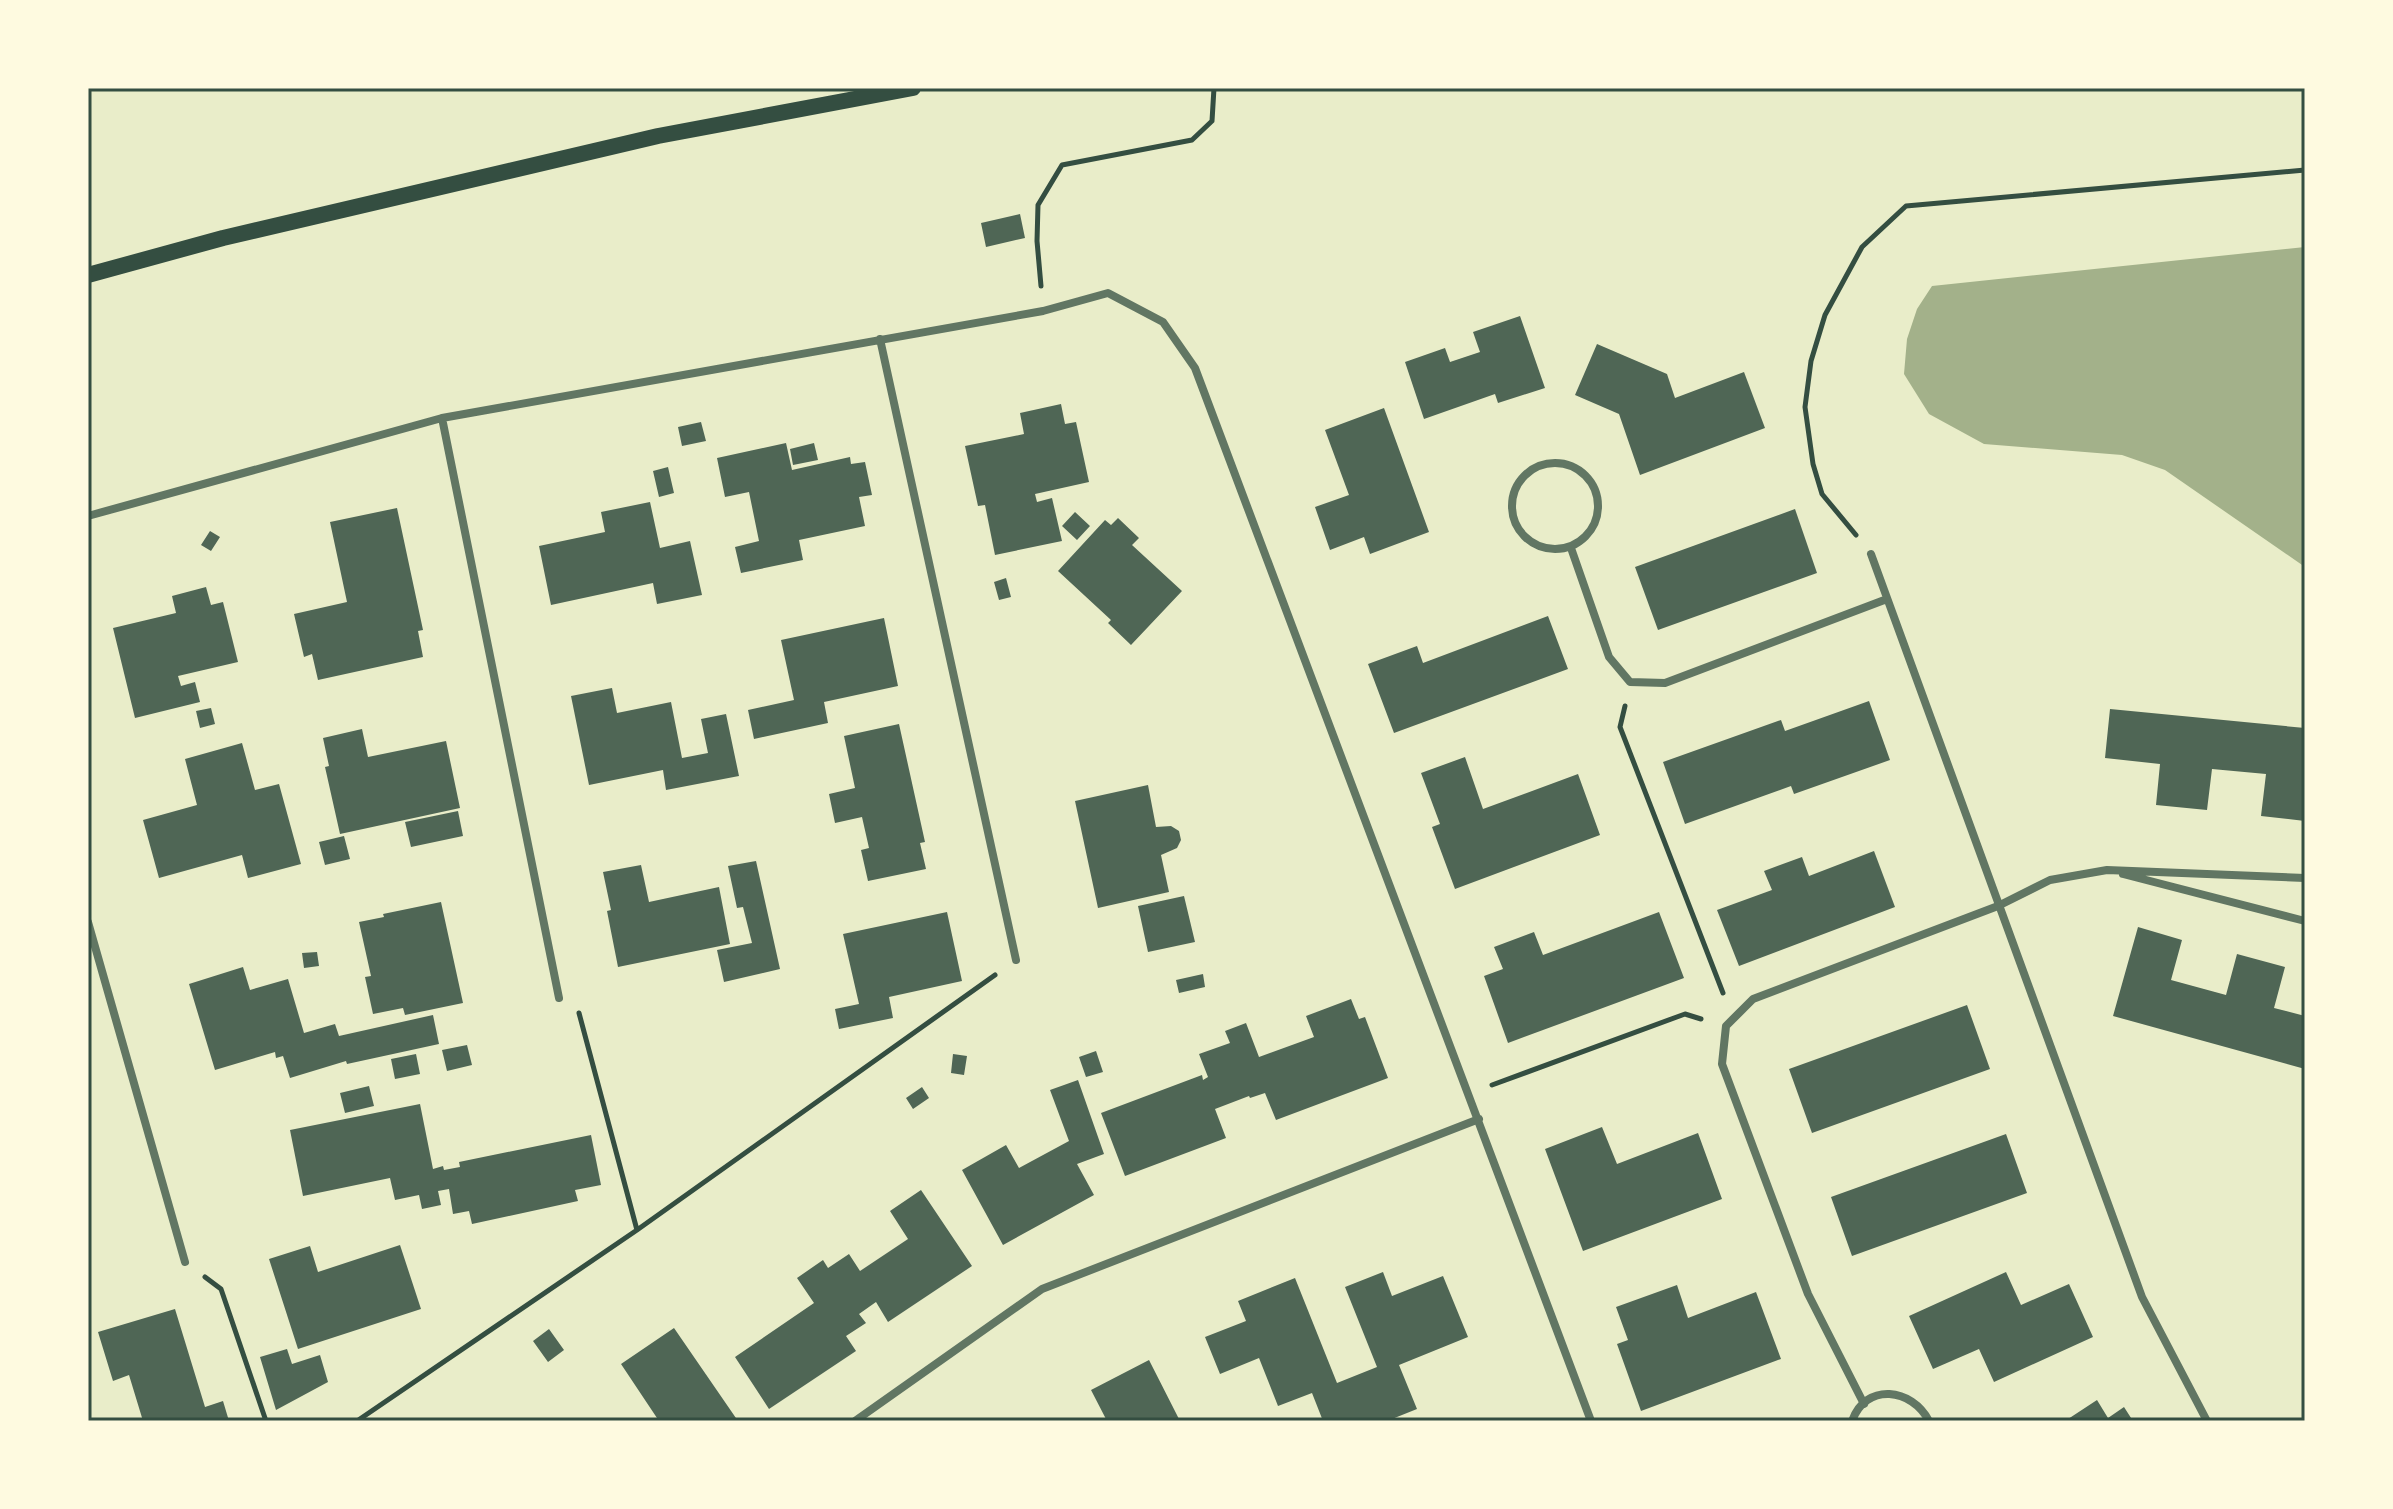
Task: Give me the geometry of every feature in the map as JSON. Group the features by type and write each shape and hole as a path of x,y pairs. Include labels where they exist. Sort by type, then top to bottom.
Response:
{"main road":[{"path":"88,275 223,238 658,136 913,88"}],"street":[{"path":"88,516 442,418 1043,311 1108,293 1163,322 1195,368 1591,1421"},
{"path":"880,339 1016,960"},
{"path":"442,418 559,998"},
{"path":"1557,462 1574,467 1588,477 1597,491 1599,508 1595,525 1585,538 1571,548 1554,550 1537,547 1524,537 1514,522 1511,505 1515,488 1526,474 1540,465 1557,462"},
{"path":"1571,548 1609,657 1630,682 1665,683 1887,599"},
{"path":"1871,554 2142,1297 2207,1421"},
{"path":"2107,870 2305,921"},
{"path":"1864,1404 1808,1294 1722,1064 1730,1023 1753,999 1998,906 2050,880 2107,870 2305,878"},
{"path":"88,922 185,1262"},
{"path":"855,1421 1042,1289 1479,1119"},
{"path":"1852,1421 1864,1404 1879,1395 1895,1394 1910,1399 1923,1409 1929,1421"}],"path":[{"path":"1043,311 1037,241 1038,205 1062,165 1192,140 1212,121 1214,88"},
{"path":"1871,554 1822,494 1813,464 1805,407 1811,361 1825,315 1862,247 1906,206 2305,170"},
{"path":"1630,682 1620,727 1730,1023"},
{"path":"357,1421 637,1230 1016,960"},
{"path":"559,998 581,1014 637,1230"},
{"path":"1469,1093 1685,1014 1730,1023"},
{"path":"185,1262 221,1289 266,1421"}],"shaded area":[{"path":"2305,247 2305,567 2165,470 2122,455 1984,444 1929,414 1904,374 1907,339 1917,309 1932,286"}],"building":[{"path":"1020,214 1025,238 986,247 981,223"},
{"path":"1520,316 1545,388 1498,403 1495,394 1424,419 1405,362 1445,348 1450,362 1480,352 1473,332"},
{"path":"1597,344 1667,374 1675,398 1744,372 1765,428 1640,475 1619,414 1575,395"},
{"path":"1061,404 1065,424 1076,422 1089,482 1035,494 1037,502 1052,498 1062,541 995,555 985,505 978,506 965,446 1024,434 1020,413"},
{"path":"1384,408 1429,532 1370,554 1364,537 1330,550 1315,507 1349,495 1325,430"},
{"path":"701,422 706,441 682,446 678,427"},
{"path":"786,443 792,470 850,457 851,464 865,462 872,495 859,497 865,526 799,540 803,560 741,573 735,547 759,541 749,492 725,497 717,458"},
{"path":"814,443 818,460 793,465 790,449"},
{"path":"668,467 674,493 659,497 653,471"},
{"path":"650,502 660,548 690,541 702,595 657,604 653,583 551,605 539,546 605,532 601,512"},
{"path":"397,508 423,630 418,631 423,657 318,680 312,654 304,657 294,614 347,602 330,522"},
{"path":"1795,509 1817,573 1658,630 1635,567"},
{"path":"1075,512 1090,526 1077,540 1062,526"},
{"path":"1118,518 1139,538 1132,545 1182,591 1131,645 1108,623 1111,620 1058,571 1105,520 1111,525"},
{"path":"210,531 220,537 211,551 201,545"},
{"path":"1006,578 1011,597 999,600 994,582"},
{"path":"206,587 211,605 223,602 238,662 178,676 181,686 195,682 200,702 135,718 113,628 176,613 172,596"},
{"path":"1548,616 1568,669 1394,733 1368,664 1417,646 1423,663"},
{"path":"884,618 898,686 824,702 828,723 754,739 748,710 794,700 781,640"},
{"path":"612,688 617,713 671,702 682,758 708,753 701,719 726,714 739,776 666,790 663,770 589,785 571,696"},
{"path":"1869,701 1890,760 1794,794 1791,786 1685,824 1663,762 1781,720 1785,731"},
{"path":"211,708 215,724 200,728 196,711"},
{"path":"2110,709 2305,728 2305,821 2261,816 2266,774 2212,769 2207,810 2156,805 2160,764 2105,758"},
{"path":"899,724 925,842 920,843 926,869 868,881 861,850 869,848 862,817 835,823 829,794 855,788 844,736"},
{"path":"362,729 368,757 446,741 460,808 340,834 325,767 329,766 323,738"},
{"path":"242,743 255,790 279,784 301,864 248,878 242,855 159,878 143,820 197,805 185,759"},
{"path":"1465,757 1483,809 1578,774 1600,835 1455,889 1432,827 1440,824 1421,773"},
{"path":"1148,785 1156,827 1171,826 1179,831 1181,840 1177,848 1161,855 1169,892 1098,908 1075,801"},
{"path":"458,811 463,836 411,847 405,822"},
{"path":"344,836 350,859 325,865 319,842"},
{"path":"1874,851 1895,907 1739,966 1717,910 1772,890 1764,871 1802,857 1809,876"},
{"path":"756,861 780,969 724,982 717,950 752,943 743,907 737,908 728,866"},
{"path":"641,865 649,902 719,887 730,944 618,967 603,872"},
{"path":"1184,896 1195,942 1148,952 1138,906"},
{"path":"441,902 463,1003 405,1015 403,1008 373,1014 365,977 371,976 359,922"},
{"path":"947,912 962,981 889,997 893,1018 839,1029 835,1009 859,1004 843,934"},
{"path":"1659,912 1684,978 1508,1043 1484,976 1503,969 1494,947 1534,932 1543,955"},
{"path":"2138,927 2182,940 2171,980 2226,995 2237,954 2285,967 2274,1008 2305,1016 2305,1069 2113,1016"},
{"path":"317,952 319,966 304,968 302,953"},
{"path":"243,967 250,990 288,979 304,1033 335,1024 339,1036 433,1015 439,1044 347,1064 346,1061 290,1078 283,1056 276,1058 275,1052 215,1070 189,984"},
{"path":"1203,974 1205,987 1179,993 1176,980"},
{"path":"1351,999 1359,1019 1365,1017 1388,1078 1276,1120 1265,1093 1249,1096 1215,1109 1226,1138 1125,1176 1101,1113 1202,1075 1203,1080 1208,1077 1199,1054 1230,1043 1225,1031 1246,1023 1259,1057 1314,1037 1306,1016"},
{"path":"1967,1005 1990,1069 1812,1133 1789,1069"},
{"path":"467,1045 472,1065 447,1071 442,1050"},
{"path":"1096,1051 1103,1072 1086,1077 1079,1057"},
{"path":"416,1054 420,1074 395,1079 391,1059"},
{"path":"953,1054 967,1056 964,1075 951,1073"},
{"path":"1078,1080 1104,1154 1077,1164 1094,1195 1003,1245 962,1170 1006,1145 1019,1168 1069,1141 1050,1090"},
{"path":"369,1086 374,1106 345,1113 340,1093"},
{"path":"922,1087 929,1098 913,1109 906,1098"},
{"path":"420,1104 433,1169 460,1167 459,1162 591,1135 601,1185 575,1190 578,1201 472,1224 469,1211 453,1214 449,1189 438,1191 441,1205 422,1209 419,1195 395,1200 390,1178 303,1196 290,1130"},
{"path":"1602,1127 1617,1164 1698,1133 1722,1199 1583,1251 1545,1149"},
{"path":"2006,1134 2027,1193 1852,1256 1831,1197"},
{"path":"921,1190 972,1266 888,1322 876,1302 859,1314 866,1323 846,1336 856,1351 769,1409 735,1357 814,1303 797,1278 823,1260 828,1268 849,1254 860,1271 908,1239 890,1211"},
{"path":"400,1245 421,1309 298,1349 269,1259 310,1246 318,1272"},
{"path":"1383,1272 1392,1296 1443,1276 1468,1337 1399,1365 1417,1409 1387,1421 1323,1421 1312,1393 1278,1406 1259,1358 1220,1374 1205,1337 1246,1321 1238,1301 1295,1278 1337,1383 1377,1367 1345,1287"},
{"path":"2006,1272 2021,1305 2069,1284 2093,1337 1994,1382 1979,1349 1933,1369 1909,1316"},
{"path":"1677,1285 1688,1318 1756,1292 1781,1359 1641,1411 1617,1344 1628,1340 1616,1307"},
{"path":"175,1309 205,1407 223,1401 229,1421 143,1421 129,1375 113,1381 98,1332"},
{"path":"674,1328 738,1421 659,1421 621,1364"},
{"path":"549,1329 564,1350 548,1362 533,1341"},
{"path":"287,1349 292,1364 320,1355 328,1382 276,1410 260,1357"},
{"path":"1149,1360 1180,1421 1107,1421 1091,1390"},
{"path":"2097,1400 2108,1418 2124,1407 2133,1421 2065,1421"}]}
